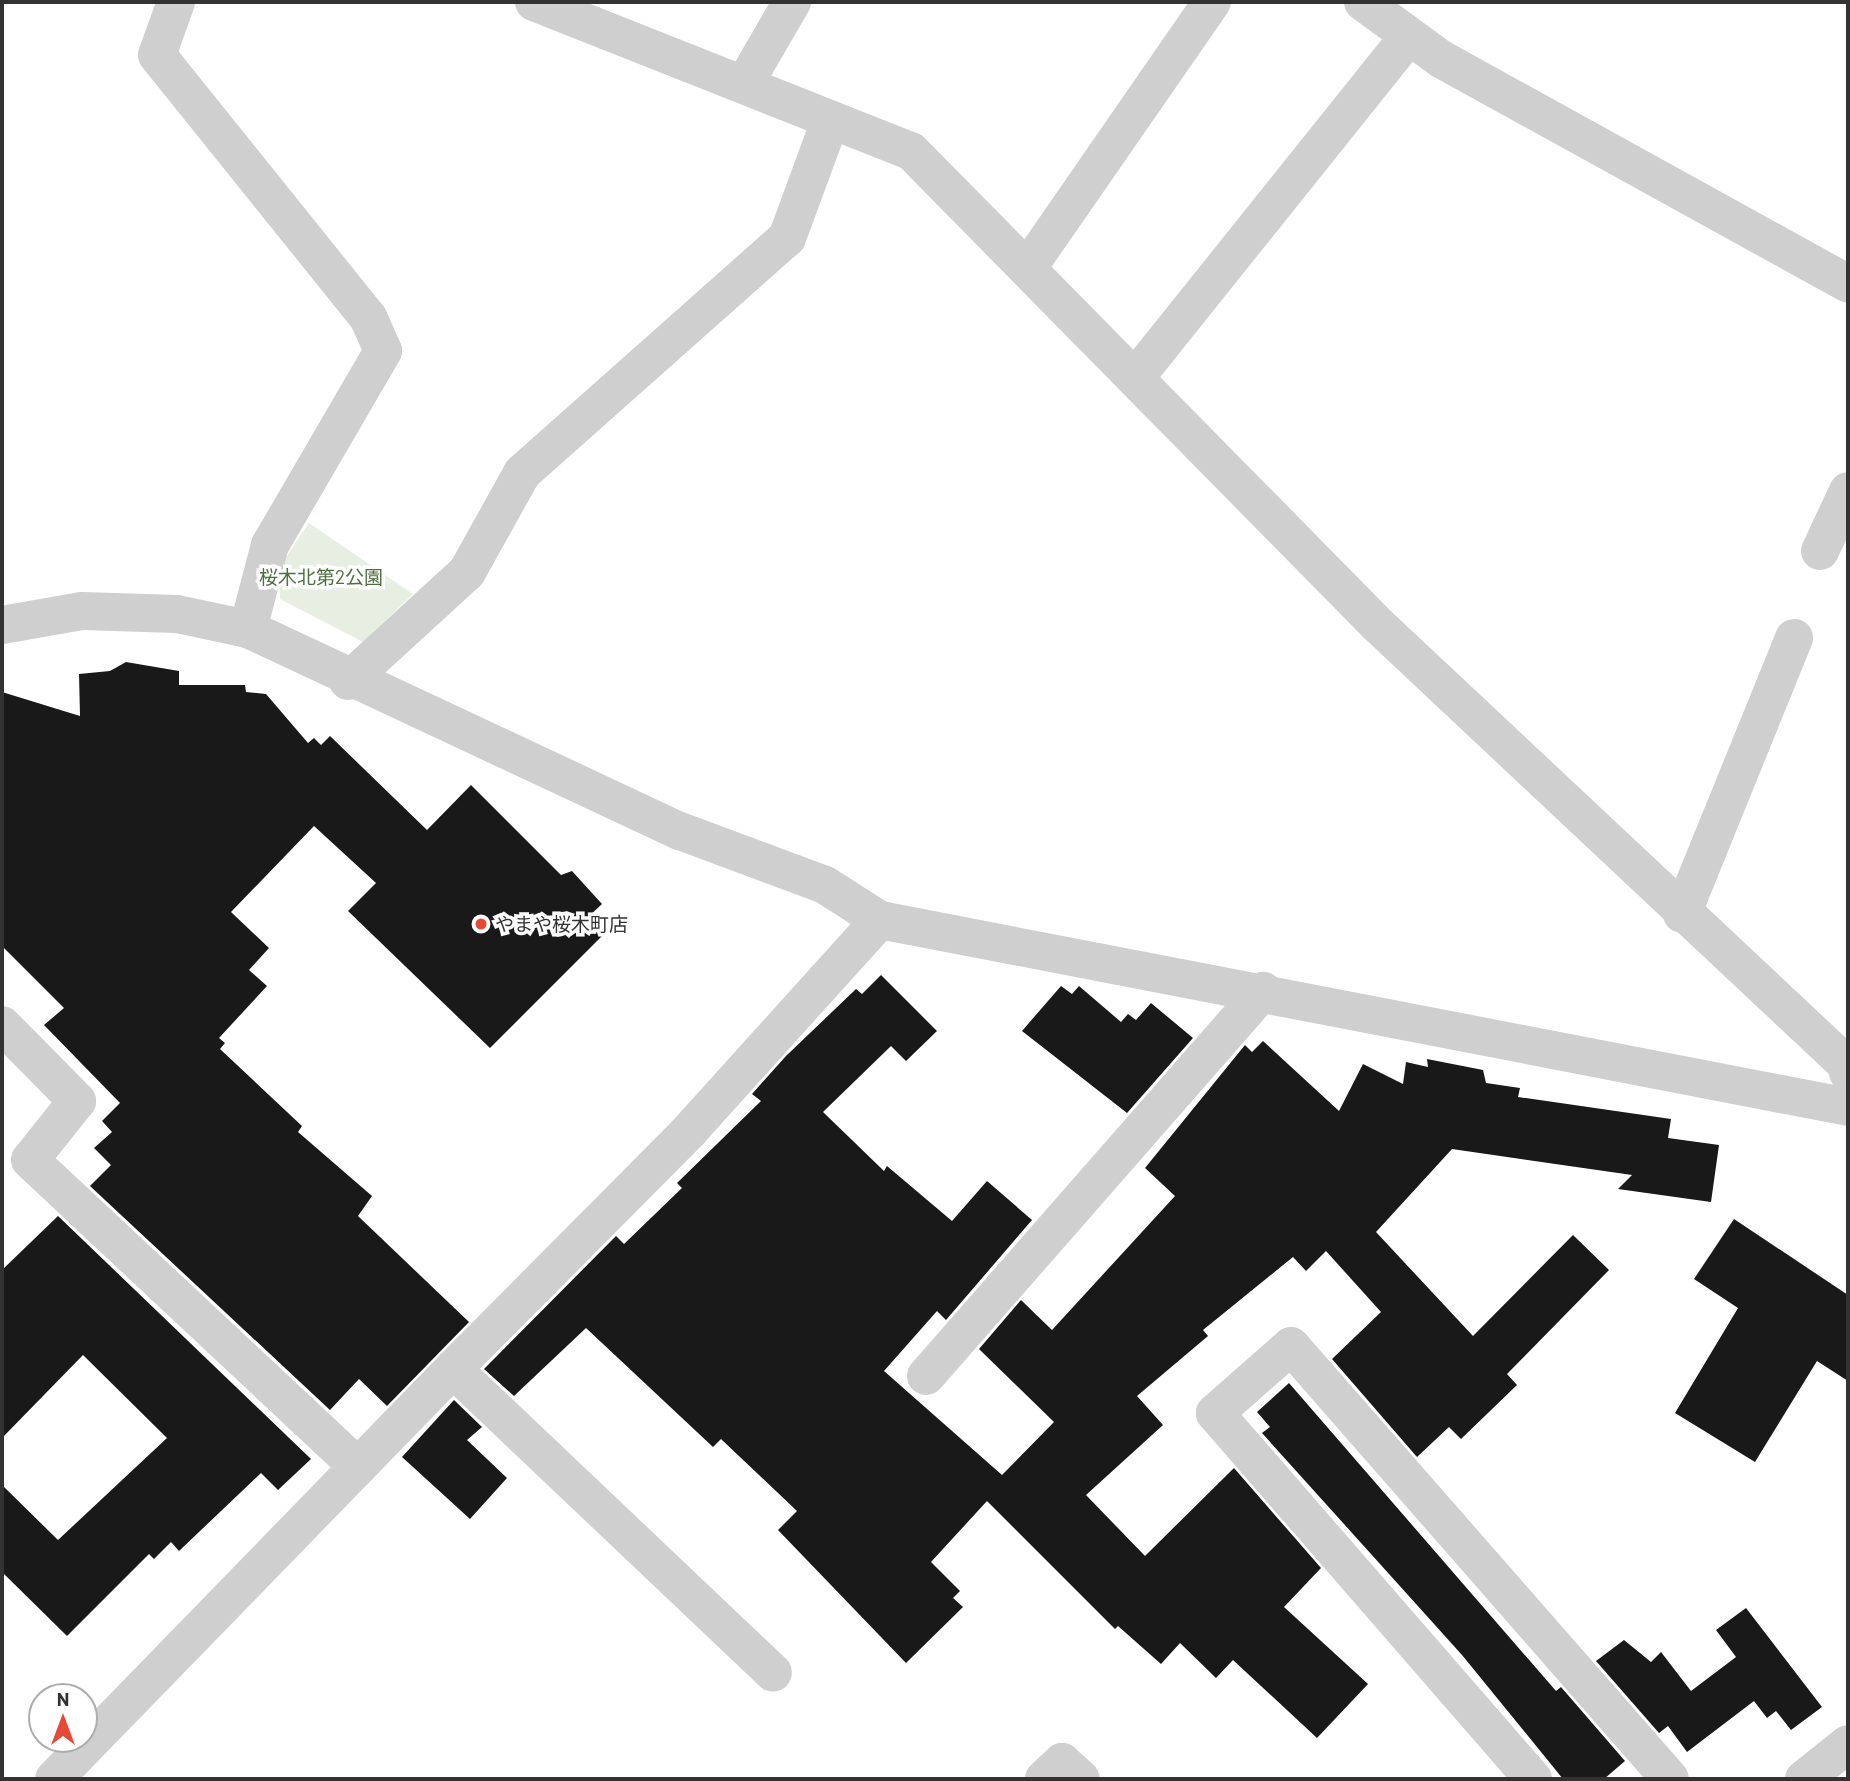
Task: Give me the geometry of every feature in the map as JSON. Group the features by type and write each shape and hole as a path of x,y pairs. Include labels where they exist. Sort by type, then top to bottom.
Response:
{"street":[{"path":"176,2 157,55 368,317 383,351 270,545 248,629"},
{"path":"745,83 793,2"},
{"path":"1029,266 1212,2"},
{"path":"1363,2 1409,36 1848,284"},
{"path":"546,4 745,83 830,121 911,151 1029,266 1378,625 1682,914 1846,1064 1848,1073"},
{"path":"1135,378 1409,36"},
{"path":"348,681 467,572 522,473 787,238 830,121"},
{"path":"1820,551 1848,491"},
{"path":"2,625 82,611 177,614 248,629 348,681 680,831 825,885 880,920 1263,991 1848,1108"},
{"path":"1682,914 1794,638"},
{"path":"54,1779 357,1466 690,1130 880,920"},
{"path":"926,1376 1263,991"},
{"path":"2,1025 77,1101 30,1160 357,1466"},
{"path":"1533,1779 1215,1413 1291,1346 1670,1779"},
{"path":"453,1369 773,1673"},
{"path":"1804,1779 1848,1744"},
{"path":"1044,1779 1062,1762 1081,1779"}],"green space":[{"name":"桜木北第2公園","path":"309,523 413,594 363,642 280,599 278,569"}],"building":[{"path":"126,662 179,671 179,685 245,685 246,692 266,694 308,743 314,738 321,745 330,736 427,830 471,785 561,875 572,871 602,904 586,919 604,934 490,1048 348,911 376,883 314,826 231,912 269,948 249,970 267,986 219,1038 225,1043 220,1049 302,1126 298,1132 372,1196 358,1216 469,1322 387,1406 359,1379 330,1410 90,1186 111,1165 94,1148 112,1132 102,1121 120,1103 44,1025 64,1008 2,946 2,692 80,716 79,674 110,671"},
{"path":"881,975 937,1031 906,1061 891,1046 823,1112 884,1171 887,1166 952,1221 987,1181 1032,1220 946,1320 937,1311 884,1371 1002,1475 1054,1422 979,1349 1021,1300 1052,1330 1175,1196 1145,1168 1245,1045 1252,1052 1263,1041 1339,1111 1363,1064 1403,1084 1406,1062 1428,1067 1427,1059 1483,1070 1486,1083 1520,1088 1518,1097 1671,1119 1668,1138 1719,1145 1711,1202 1618,1189 1632,1175 1452,1149 1376,1232 1473,1336 1573,1235 1609,1270 1507,1374 1517,1385 1461,1439 1449,1427 1417,1457 1332,1359 1381,1312 1326,1251 1306,1271 1293,1257 1203,1330 1208,1336 1137,1396 1163,1425 1086,1495 1145,1556 1234,1468 1321,1568 1284,1607 1368,1684 1317,1738 1233,1660 1216,1678 1180,1643 1161,1664 1118,1626 1115,1629 987,1501 931,1562 960,1591 953,1598 963,1607 906,1663 778,1530 797,1511 721,1439 713,1447 586,1328 514,1396 484,1369 616,1236 624,1244 682,1188 677,1183 761,1101 752,1094 786,1056 856,989 862,994"},
{"path":"1061,986 1072,994 1079,986 1121,1022 1128,1014 1136,1020 1151,1003 1193,1038 1127,1113 1022,1031"},
{"path":"58,1216 311,1459 278,1490 261,1473 179,1551 171,1542 154,1559 149,1554 67,1636 2,1572 2,1485 58,1540 167,1438 83,1355 2,1438 2,1270"},
{"path":"1734,1219 1848,1295 1848,1381 1817,1361 1755,1462 1675,1413 1738,1308 1694,1279"},
{"path":"1289,1383 1556,1691 1561,1687 1625,1761 1604,1779 1563,1779 1462,1655 1262,1433 1270,1427 1257,1412"},
{"path":"454,1400 482,1427 467,1440 507,1478 470,1519 402,1457"},
{"path":"1746,1608 1822,1707 1791,1730 1776,1711 1767,1718 1754,1701 1687,1752 1668,1726 1659,1733 1596,1661 1624,1640 1651,1662 1661,1652 1691,1691 1736,1657 1716,1630"}],"place":[{"name":"やまや桜木町店","path":"481,924"}]}
